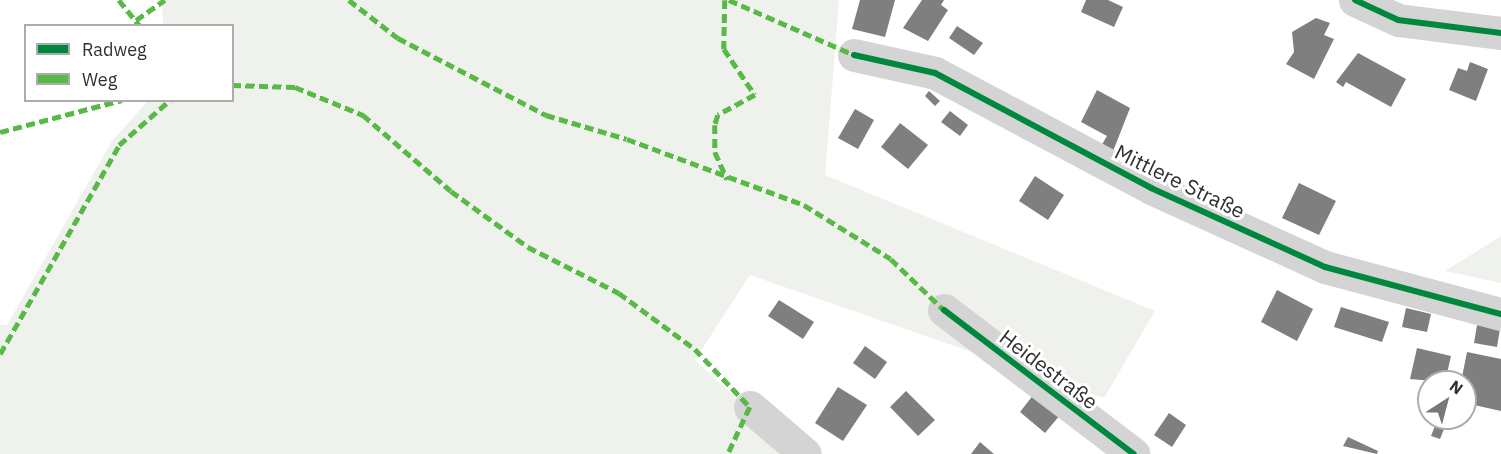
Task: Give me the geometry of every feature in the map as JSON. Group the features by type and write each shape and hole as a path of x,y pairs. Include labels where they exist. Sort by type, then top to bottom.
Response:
{"street":[{"path":"1355,0 1398,20 1501,33"},
{"name":"Mittlere Straße","path":"854,55 934,73 1150,188 1325,267 1501,314"},
{"name":"Heidestraße","path":"944,310 1134,454"},
{"path":"750,407 805,454"}],"shaded area":[{"path":"162,0 839,0 825,175 1155,311 1104,398 750,275 695,360 797,454 0,454 0,325 7,325 112,141 147,102 234,102 234,24 163,24"},
{"path":"1501,236 1501,283 1445,271"}],"building":[{"path":"860,0 895,0 885,37 852,29"},
{"path":"922,0 944,0 941,5 948,10 928,41 903,28"},
{"path":"1086,0 1108,0 1123,7 1114,27 1081,12"},
{"path":"1316,18 1330,23 1324,35 1334,39 1314,79 1286,64 1294,52 1292,32"},
{"path":"957,26 983,43 974,55 949,38"},
{"path":"1358,53 1406,79 1391,107 1346,82 1343,87 1336,82"},
{"path":"1470,62 1488,69 1476,101 1449,90 1458,68 1467,71"},
{"path":"1097,90 1130,108 1110,159 1098,151 1107,136 1081,122"},
{"path":"929,91 940,101 935,106 925,96"},
{"path":"855,109 874,120 858,149 838,138"},
{"path":"950,111 968,125 960,136 941,122"},
{"path":"900,123 928,145 908,169 881,147"},
{"path":"1035,176 1064,195 1048,220 1019,201"},
{"path":"1299,183 1336,201 1319,235 1282,218"},
{"path":"1277,290 1313,309 1297,341 1261,322"},
{"path":"779,300 814,322 803,339 768,316"},
{"path":"1341,307 1389,322 1382,342 1334,327"},
{"path":"1406,308 1431,314 1427,332 1402,327"},
{"path":"1477,325 1500,329 1497,347 1474,343"},
{"path":"865,346 887,362 875,379 853,363"},
{"path":"1417,348 1451,356 1448,370 1417,370 1417,380 1410,379"},
{"path":"1467,352 1501,359 1501,411 1477,406 1477,370 1463,370"},
{"path":"838,387 867,405 843,441 815,423"},
{"path":"906,391 935,420 918,436 890,407"},
{"path":"1034,394 1060,415 1045,433 1020,412"},
{"path":"1169,413 1186,425 1172,447 1154,435"},
{"path":"1433,430 1444,430 1440,439 1431,436"},
{"path":"1348,437 1378,451 1377,454 1343,446"},
{"path":"980,442 994,454 971,454"}],"marked path":[{"path":"119,0 138,24"},
{"path":"136,20 165,0"},
{"path":"349,0 398,38 546,115 627,139 804,205 891,259 944,310"},
{"path":"725,0 724,49 755,95 718,115 715,125 715,152 727,179"},
{"path":"729,0 854,55"},
{"path":"234,85 295,87 363,115 451,191 528,247 619,293 695,349 750,407 728,454"},
{"path":"0,132 114,102"},
{"path":"0,354 119,145 168,102"}],"cycle path":[{"path":"1355,0 1398,20 1501,33"},
{"path":"854,55 935,73 1151,188 1325,267 1501,314"},
{"path":"944,310 1134,454"}]}
